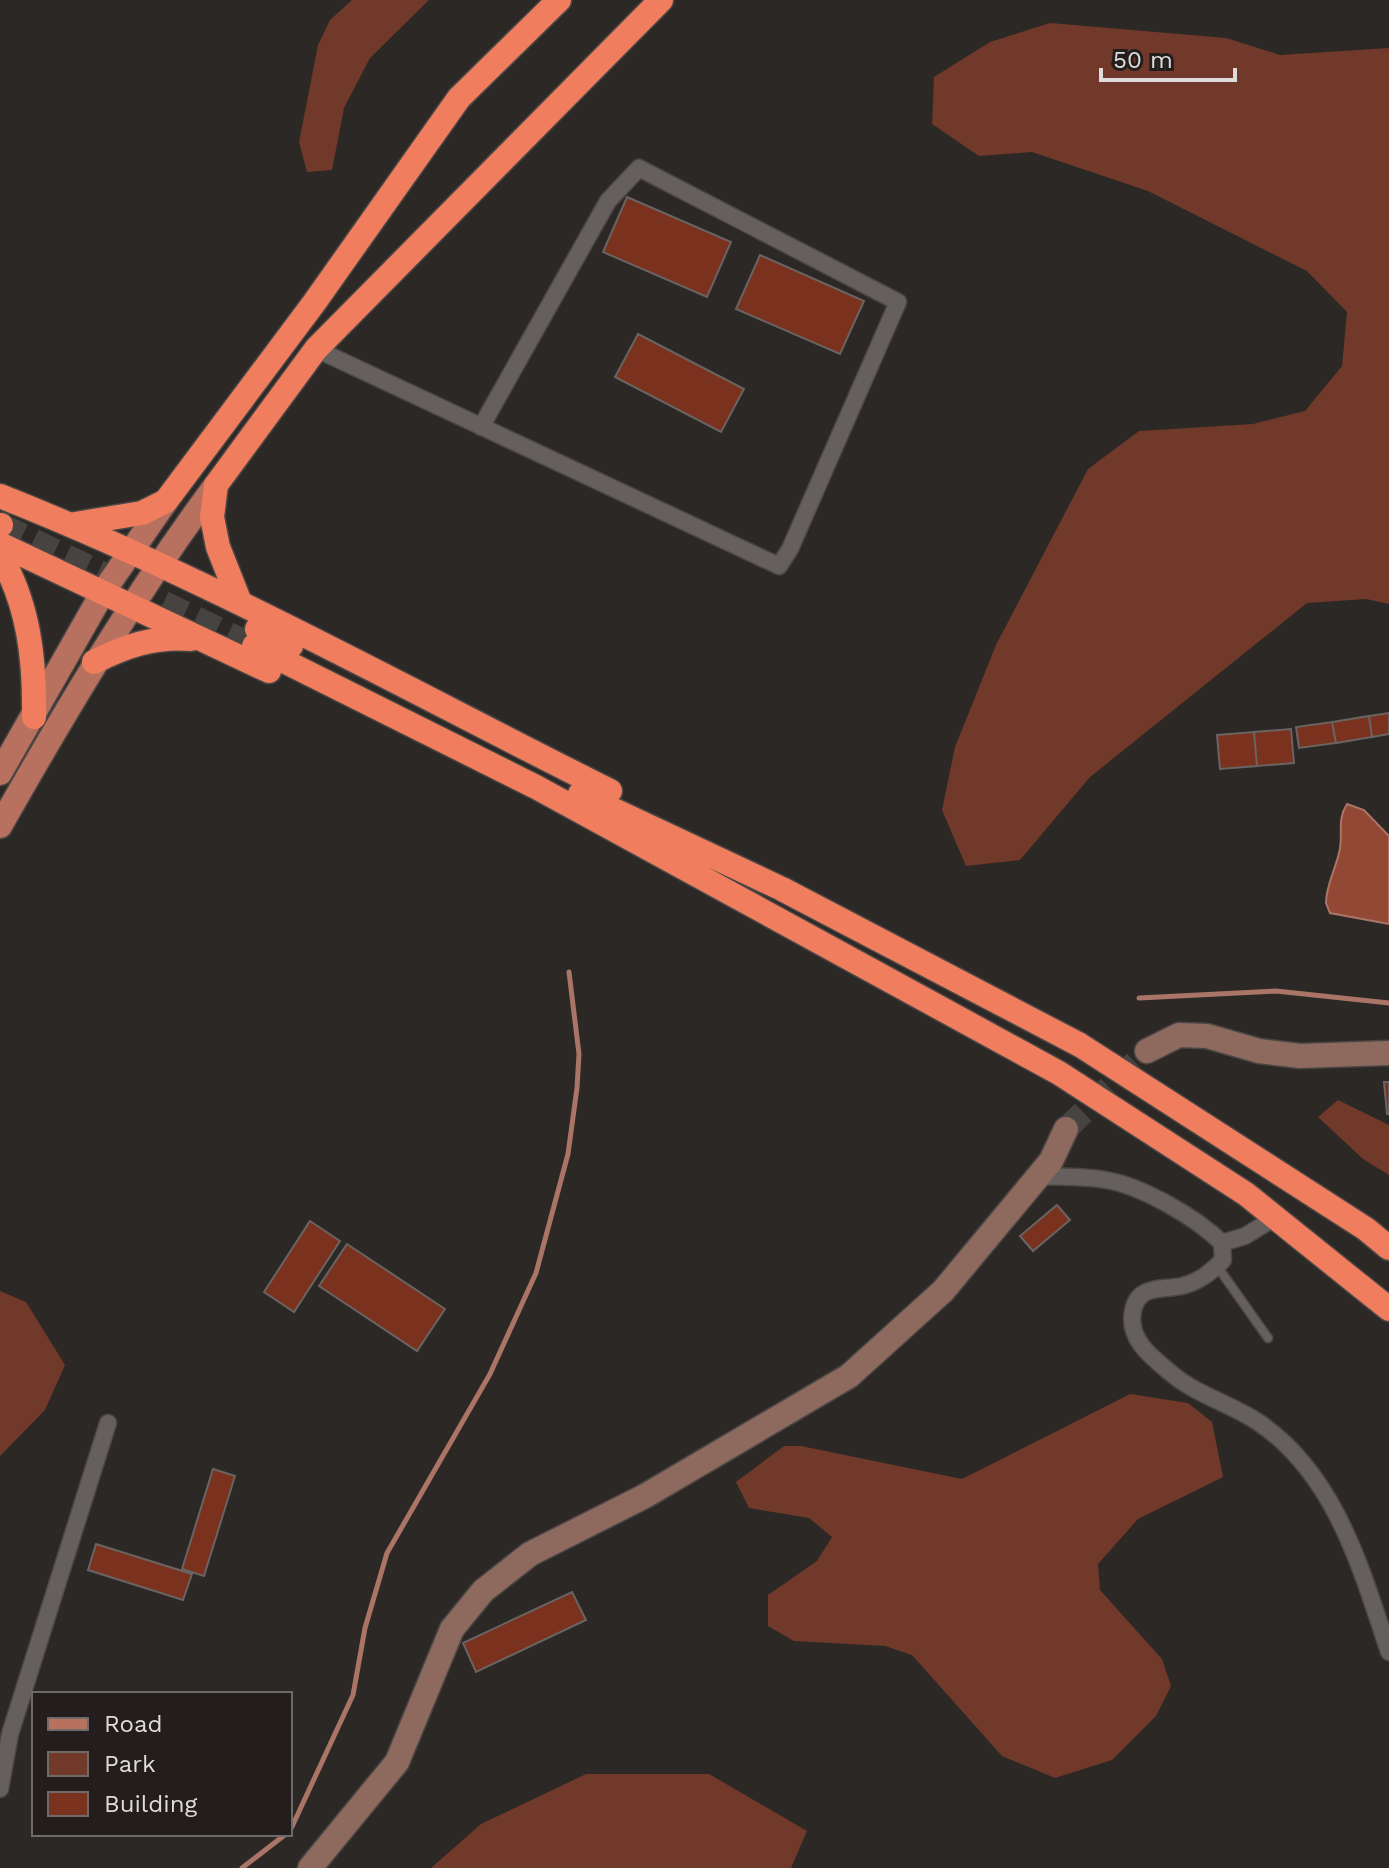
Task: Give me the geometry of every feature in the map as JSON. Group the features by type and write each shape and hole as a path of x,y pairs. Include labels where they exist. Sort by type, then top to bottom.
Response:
{"highway":[{"path":"1,519 73,525 142,513 166,501 314,303 459,98 559,0"},
{"path":"239,600 218,547 212,517 216,485 316,349 661,0"},
{"path":"1,519 103,592 130,606 206,640 640,857 767,914"},
{"path":"73,525 239,600 368,670 702,838 782,889"},
{"path":"0,555 22,600 30,636 35,679 34,717"},
{"path":"94,662 138,642 168,637 206,640"},
{"path":"1389,1248 1366,1229 1080,1045 782,889 255,638 536,787 1059,1073 1246,1194 1389,1309"}],"main road":[{"path":"0,826 94,662 158,564 216,485"},
{"path":"0,773 103,592 166,501"}],"street":[{"path":"316,349 481,427 779,566 790,549 898,302 639,168 608,201 481,427"},
{"path":"1147,1051 1179,1035 1207,1036 1259,1051 1300,1056 1389,1053"},
{"path":"310,1868 397,1762 452,1629 483,1591 530,1554 645,1496 849,1376 943,1291 1051,1161 1066,1129"},
{"path":"1037,1176 1107,1180 1130,1188 1190,1217 1222,1243 1223,1260 1196,1281 1180,1287 1160,1286 1142,1294 1133,1309 1132,1325 1139,1345 1176,1378 1258,1422 1283,1441 1320,1484 1356,1553 1389,1652"},
{"path":"1222,1243 1245,1236 1276,1217"},
{"path":"0,1789 5,1731 108,1423"}],"lane":[{"path":"1217,1266 1268,1338"}],"green space":[{"path":"352,0 429,0 370,58 344,108 332,170 307,172 299,142 318,45 330,20"},
{"path":"1050,23 1226,38 1280,55 1389,48 1389,604 1366,599 1307,603 1090,777 1020,860 966,866 942,810 955,747 996,645 1088,469 1139,431 1253,424 1305,411 1342,366 1347,312 1307,271 1148,191 1032,152 979,156 932,124 934,77 990,42"},
{"path":"1338,1100 1389,1125 1389,1175 1363,1159 1318,1117"},
{"path":"0,1291 26,1302 65,1365 45,1410 0,1456"},
{"path":"1130,1394 1188,1403 1212,1422 1223,1477 1138,1519 1098,1564 1100,1590 1162,1659 1171,1686 1156,1716 1112,1760 1055,1778 1002,1756 912,1655 885,1646 794,1641 768,1626 768,1595 817,1561 832,1537 809,1518 749,1508 736,1482 784,1446 801,1446 962,1479"},
{"path":"586,1774 709,1774 807,1831 791,1868 431,1868 481,1824"}],"shaded area":[{"path":"1347,804 1364,810 1389,836 1389,924 1330,913 1326,903 1340,846 1342,816"}],"building":[{"path":"627,197 731,242 707,297 603,252"},
{"path":"760,255 864,301 840,354 736,309"},
{"path":"638,334 744,389 721,432 615,377"},
{"path":"1389,713 1389,734 1372,737 1369,716"},
{"path":"1369,716 1372,737 1336,743 1332,722"},
{"path":"1332,722 1336,743 1299,748 1296,727"},
{"path":"1291,729 1294,763 1257,766 1254,732"},
{"path":"1254,732 1257,766 1220,769 1217,735"},
{"path":"1384,1082 1389,1082 1389,1114 1387,1114"},
{"path":"1057,1205 1070,1220 1033,1251 1020,1236"},
{"path":"310,1221 340,1241 294,1312 264,1292"},
{"path":"347,1244 445,1309 417,1351 319,1286"},
{"path":"213,1469 235,1476 204,1576 182,1569"},
{"path":"96,1544 192,1574 183,1600 88,1570"},
{"path":"572,1592 586,1620 476,1672 463,1643"}],"waterway":[{"path":"292,1827 353,1695 365,1628 387,1553 490,1374 536,1273 568,1154 577,1088 579,1054 569,972"},
{"path":"1139,998 1276,991 1389,1003"},
{"path":"242,1868 283,1836"}],"tunnel":[{"path":"1,525 254,646"},
{"path":"1066,1129 1147,1051"}]}
